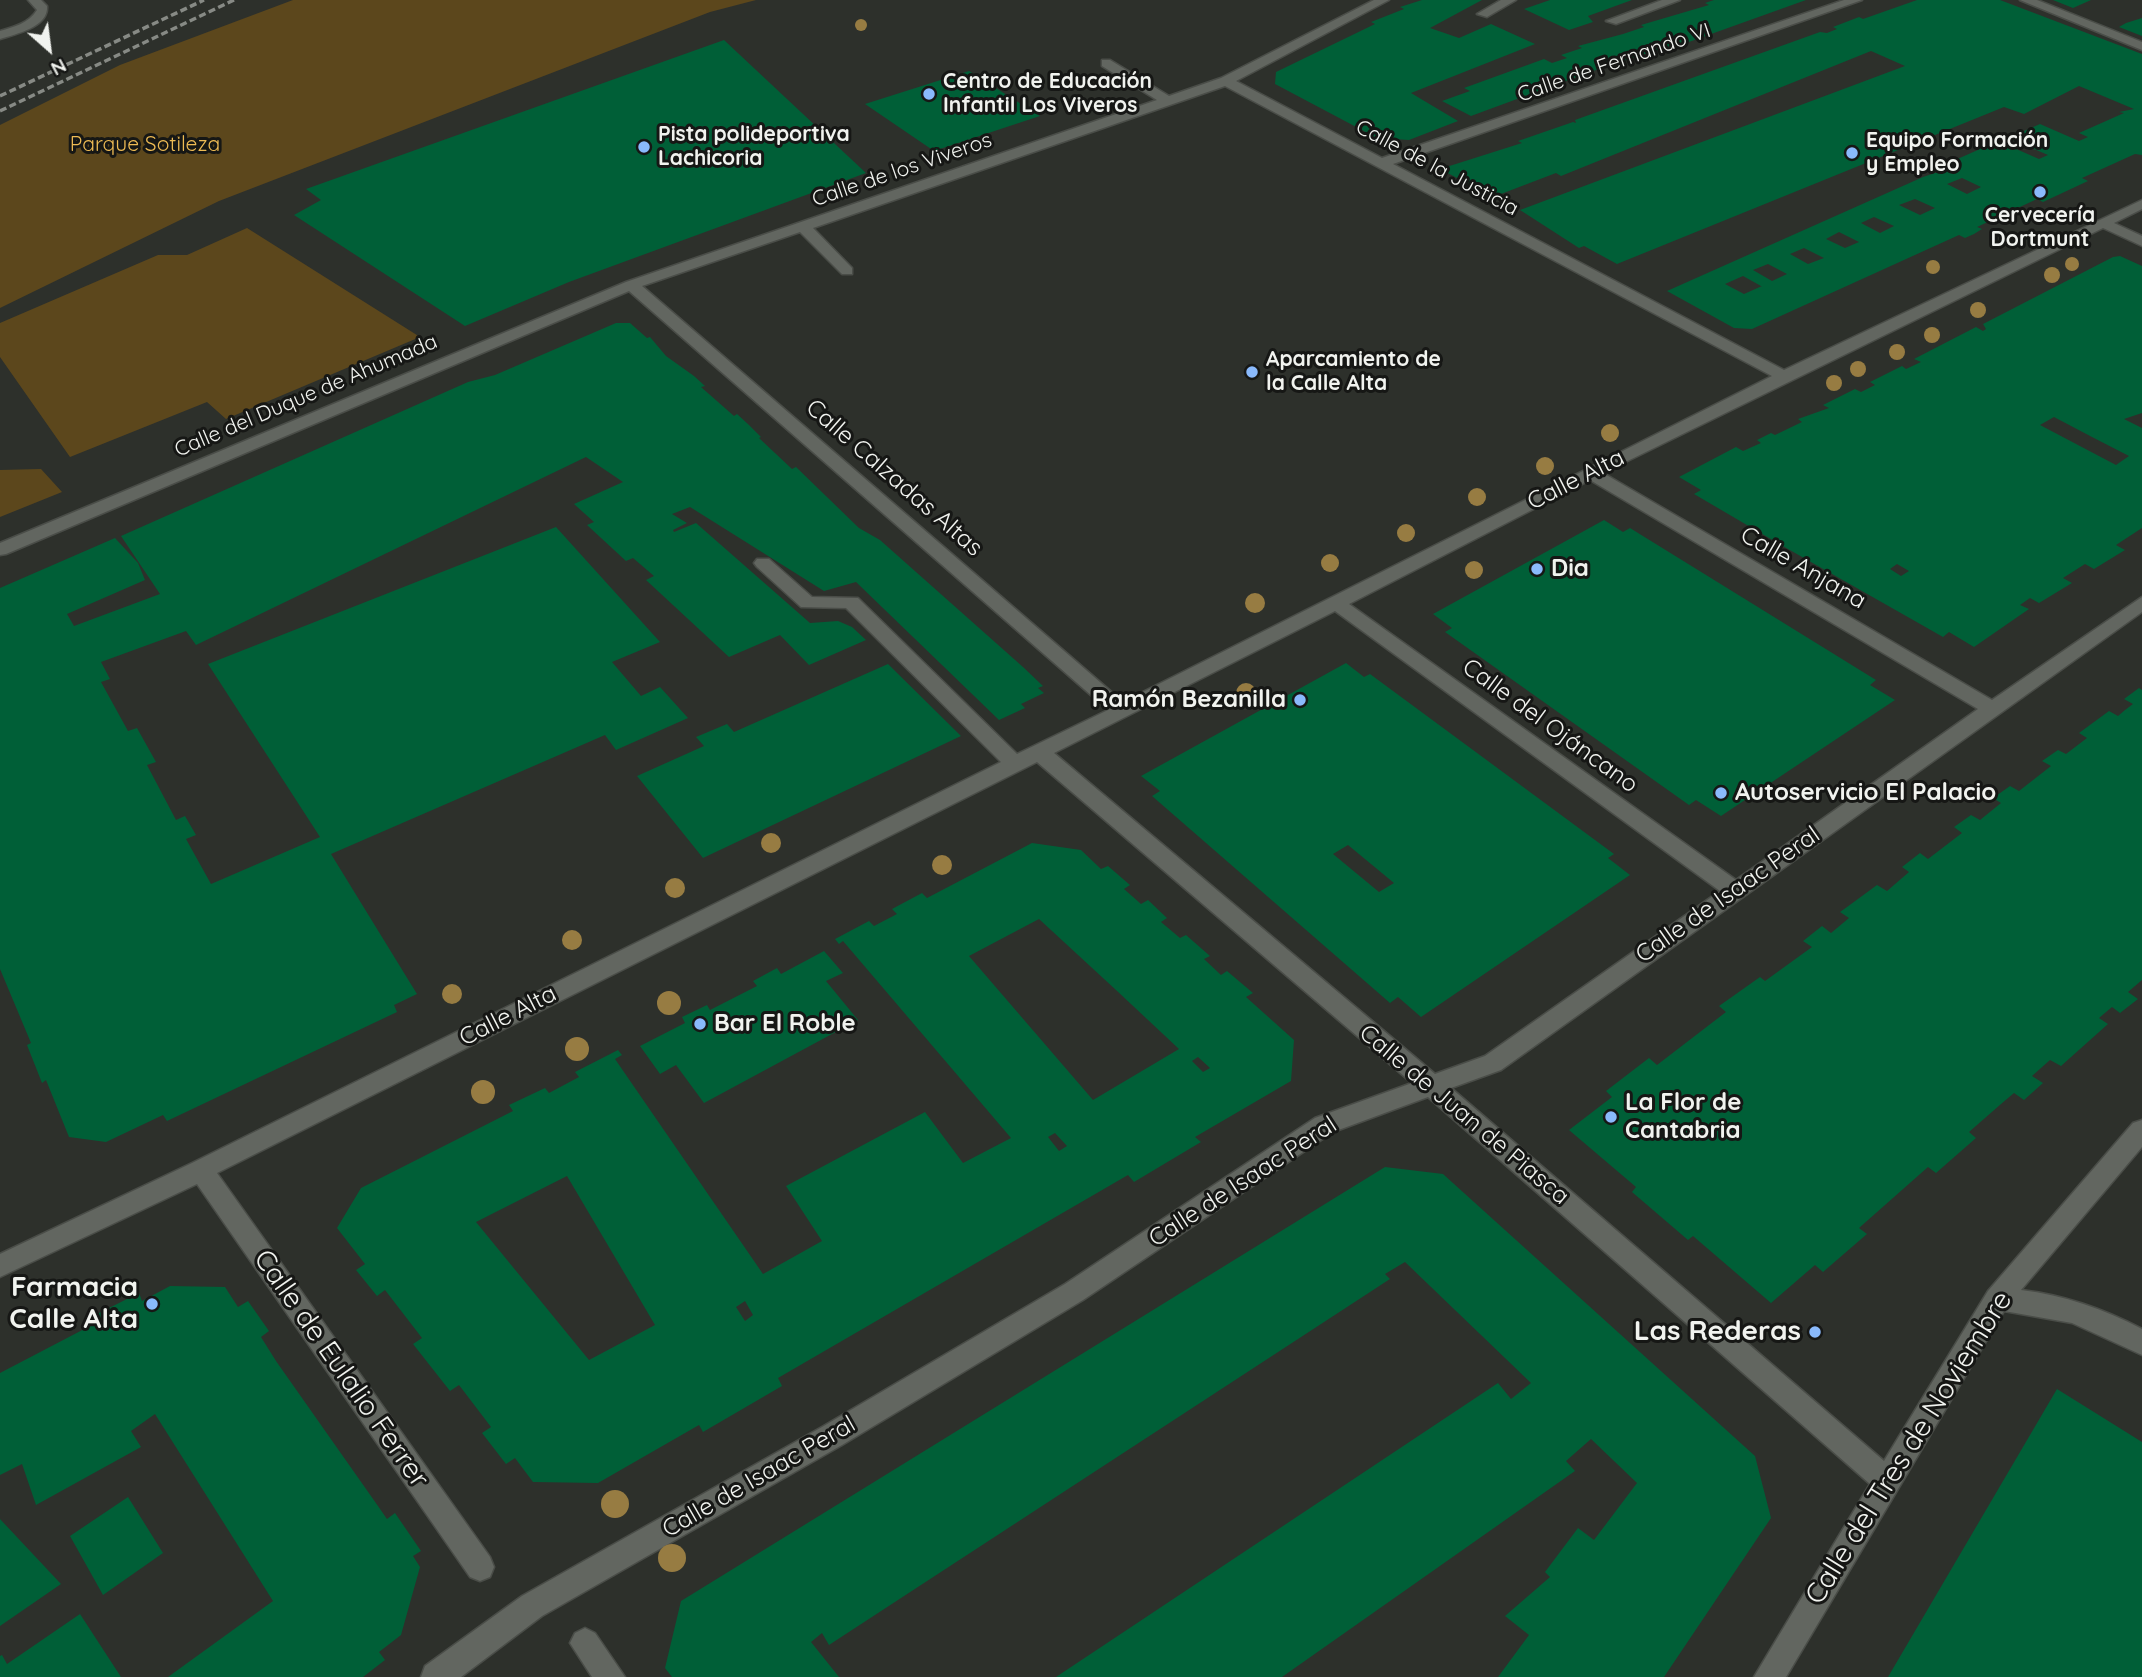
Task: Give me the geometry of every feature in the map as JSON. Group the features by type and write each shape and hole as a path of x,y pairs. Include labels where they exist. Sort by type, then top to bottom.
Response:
{"street":[{"path":"0,35 27,25 40,16 43,9 34,0"},
{"path":"1226,81 1383,0"},
{"path":"1483,14 1510,0"},
{"path":"1612,21 1674,0"},
{"name":"Calle de Fernando VI","path":"1384,162 1856,0"},
{"path":"2026,0 2142,46"},
{"path":"1106,63 1168,101"},
{"name":"Calle de los Viveros","path":"631,285 1226,81"},
{"name":"Calle de la Justicia","path":"1226,81 1384,162 1784,376"},
{"name":"Calle Alta","path":"0,1265 201,1170 1121,711 1784,376 2142,204"},
{"path":"2103,223 2142,242"},
{"path":"803,226 847,271"},
{"name":"Calle del Duque de Ahumada","path":"0,550 631,285"},
{"name":"Calle Calzadas Altas","path":"631,285 668,314 1121,711"},
{"name":"Calle Anjana","path":"1590,473 1991,708"},
{"path":"763,564 808,603 850,602 1015,764"},
{"name":"Calle del Ojáncano","path":"1336,603 1734,890"},
{"name":"Calle de Isaac Peral","path":"436,1677 532,1606 832,1436 1074,1292 1324,1125 1493,1063 2142,603"},
{"name":"Calle de Juan de Piasca","path":"1039,752 1427,1085 1490,1135 1887,1481"},
{"name":"Calle del Tres de Noviembre","path":"1769,1677 1997,1299 2142,1130"},
{"name":"Calle de Eulalio Ferrer","path":"201,1170 480,1567"},
{"path":"1997,1299 2040,1302 2098,1318 2142,1343"},
{"path":"585,1643 610,1677"}],"green space":[{"name":"Parque Sotileza","path":"293,0 756,0 710,12 219,201 0,308 0,125 120,65"},
{"path":"247,228 420,337 226,419 207,402 70,457 0,357 0,323 158,255 187,255"},
{"path":"41,469 62,492 0,517 0,470"}],"building":[{"path":"1422,0 1482,0 1430,28 1459,38 1491,24 1535,44 1411,93 1458,121 1409,140 1377,138 1275,84 1276,72 1375,24 1371,22 1404,9 1400,7"},
{"path":"1550,0 1632,0 1588,16 1593,22 1569,30 1524,9"},
{"path":"1714,0 1806,0 1661,52 1657,50 1593,71 1471,116 1442,101 1470,91 1464,88 1544,59 1552,63 1567,58 1561,55 1582,48 1578,46 1644,27 1641,25 1709,5 1705,3"},
{"path":"1917,0 2000,0 2142,54 2142,155 2135,154 2082,178 2088,181 2043,202 2037,199 1977,227 1982,229 1974,234 1965,238 1959,235 1752,329 1734,328 1667,291 1923,177 1959,164 1953,161 1998,141 2039,159 2048,155 2008,138 2040,124 2079,141 2088,137 2079,133 2124,113 2119,112 2134,109 2079,86 2024,114 2004,107 1617,264 1584,246 1579,248 1520,210 1905,66 1871,51 1561,176 1556,173 1493,197 1440,169 1522,143 1518,141 1576,123 1575,120 1820,32 1827,33 1837,29 1833,27 1859,17 1863,19","holes":["1962,178 1981,187 1967,194 1947,184","1915,199 1935,208 1920,215 1899,205","1874,217 1894,226 1880,233 1861,223","1839,232 1859,242 1845,248 1826,239","1804,248 1824,258 1808,264 1790,254","1768,264 1787,274 1772,281 1753,270","1743,276 1762,286 1744,294 1725,284"]},
{"path":"2053,0 2091,0 2073,8"},
{"path":"2142,18 2142,36 2119,27 2126,23"},
{"path":"724,40 866,173 569,282 465,326 294,215 321,200 306,189"},
{"path":"969,71 1040,116 934,151 865,104"},
{"path":"2120,256 2142,266 2142,413 2124,419 2142,428 2142,528 2116,545 2125,550 2094,569 2085,564 2063,578 2072,583 2039,603 2030,598 2020,605 2029,609 1974,647 1949,632 1943,637 1781,545 1694,494 1701,490 1679,477 1736,447 1743,451 1761,443 1757,440 1771,433 1775,435 1802,422 1798,419 1829,408 1823,405 1855,389 1861,392 1875,385 1870,382 1902,366 1906,369 1921,362 1914,359 1976,327 1983,331 1986,329 1983,324 2113,257","holes":["2054,417 2092,437 2129,456 2116,465 2040,425","1897,564 1909,571 1901,576 1890,569"]},
{"path":"616,323 630,323 647,338 650,337 666,356 694,376 705,386 701,387 734,416 737,414 792,469 796,467 859,528 880,540 1023,667 1043,686 1038,688 1044,693 1021,704 1025,708 999,720 856,582 824,591 690,507 672,514 687,523 673,530 674,532 696,523 810,623 838,621 852,627 866,640 809,665 780,635 729,657 646,580 654,576 633,558 626,561 587,525 594,522 574,504 623,482 586,457 196,645 186,631 101,662 110,679 101,682 128,731 137,728 156,762 147,765 176,820 185,816 196,835 186,839 211,884 320,837 208,664 556,527 660,642 612,662 641,696 660,687 688,718 616,750 605,735 331,854 417,994 394,1005 397,1012 167,1121 163,1115 106,1142 69,1137 46,1080 42,1083 27,1045 31,1043 0,969 0,588 115,538 138,563 145,580 67,614 74,626 160,594 121,536 468,382 495,375"},
{"path":"1604,520 1623,532 1630,528 1876,680 1870,685 1895,700 1721,816 1696,800 1689,805 1445,632 1452,628 1433,614"},
{"path":"1346,663 1364,677 1370,674 1614,854 1608,858 1630,875 1421,1017 1398,997 1390,1003 1152,796 1160,791 1141,776","holes":["1348,845 1394,883 1379,892 1333,854"]},
{"path":"888,664 961,736 703,858 637,776 704,746 696,737 727,724 734,732"},
{"path":"2139,688 2142,690 2142,980 2128,992 2138,999 2120,1013 2112,1007 2099,1018 2108,1024 2061,1066 2050,1060 2032,1076 2043,1083 2024,1100 2014,1093 2001,1104 1969,1132 1976,1138 1936,1173 1928,1167 1859,1228 1867,1234 1823,1272 1815,1265 1771,1303 1693,1236 1688,1240 1632,1192 1636,1187 1569,1130 1612,1097 1606,1091 1649,1058 1657,1065 1726,1012 1719,1006 1760,977 1765,981 1812,947 1803,941 1822,926 1831,933 1849,918 1840,912 1877,885 1887,891 1909,872 1902,867 1920,853 1928,859 1962,833 1954,827 1971,815 1980,820 2001,803 1993,798 2010,786 2019,791 2051,766 2042,761 2058,750 2066,754 2087,738 2079,733 2109,711 2118,716 2133,704 2124,699"},
{"path":"1032,843 1081,850 1101,869 1108,866 1130,885 1124,889 1141,904 1148,900 1167,918 1161,922 1180,938 1186,935 1210,956 1204,959 1221,975 1227,971 1253,993 1246,997 1294,1040 1291,1081 1195,1137 1201,1142 1134,1182 1128,1175 778,1378 782,1386 703,1432 699,1425 598,1483 533,1482 515,1458 506,1464 482,1433 491,1427 459,1385 450,1391 413,1344 422,1338 385,1290 377,1296 356,1270 365,1264 337,1228 361,1188 513,1111 509,1105 545,1088 549,1093 579,1077 575,1072 618,1050 622,1055 615,1059 763,1274 822,1241 786,1186 925,1112 963,1163 1011,1138 843,941 839,944 835,939 869,921 874,926 897,914 892,909 922,893 927,898","holes":["1039,919 1179,1049 1093,1100 969,956","1198,1057 1210,1068 1203,1072 1192,1061","1055,1133 1067,1146 1059,1151 1048,1137","567,1176 655,1325 589,1360 476,1222","745,1301 753,1315 745,1321 736,1307"]},
{"path":"824,951 843,973 826,981 858,1020 704,1103 676,1065 660,1074 640,1046 685,1023 682,1017 707,1005 710,1010 757,986 753,981 777,968 781,974"},
{"path":"1385,1167 1443,1174 1755,1456 1771,1518 1664,1677 1498,1677 1529,1635 1505,1616 1550,1577 1545,1572 1578,1528 1594,1540 1637,1483 1591,1439 1566,1461 1575,1471 1282,1677 1056,1677 1498,1383 1511,1399 1531,1383 1405,1262 1385,1274 1390,1279 829,1645 822,1633 811,1642 839,1677 672,1677 665,1668 681,1601"},
{"path":"170,1286 225,1287 238,1307 248,1301 269,1331 261,1337 276,1361 387,1519 395,1513 421,1551 413,1556 420,1567 401,1635 379,1652 385,1660 363,1677 168,1677 273,1601 155,1414 131,1431 141,1447 36,1505 22,1464 0,1475 0,1373 90,1326 87,1319 139,1293 142,1301"},
{"path":"2057,1389 2142,1442 2142,1677 1888,1677"},
{"path":"128,1497 163,1553 103,1595 70,1536"},
{"path":"0,1519 61,1584 0,1626"},
{"path":"80,1614 121,1677 0,1677 0,1656 2,1655 7,1664"}],"railway":[{"path":"0,96 204,0"},
{"path":"0,111 234,0"}],"place":[{"name":"Centro de Educación Infantil Los Viveros","path":"929,94"},
{"name":"Pista polideportiva Lachicoria","path":"644,147"},
{"name":"Equipo Formación y Empleo","path":"1852,153"},
{"name":"Cervecería Dortmunt","path":"2040,192"},
{"name":"Aparcamiento de la Calle Alta","path":"1252,372"},
{"name":"Dia","path":"1537,569"},
{"name":"Ramón Bezanilla","path":"1300,700"},
{"name":"Autoservicio El Palacio","path":"1721,793"},
{"name":"Bar El Roble","path":"700,1024"},
{"name":"La Flor de Cantabria","path":"1611,1117"},
{"name":"Farmacia Calle Alta","path":"152,1304"},
{"name":"Las Rederas","path":"1815,1332"}]}
